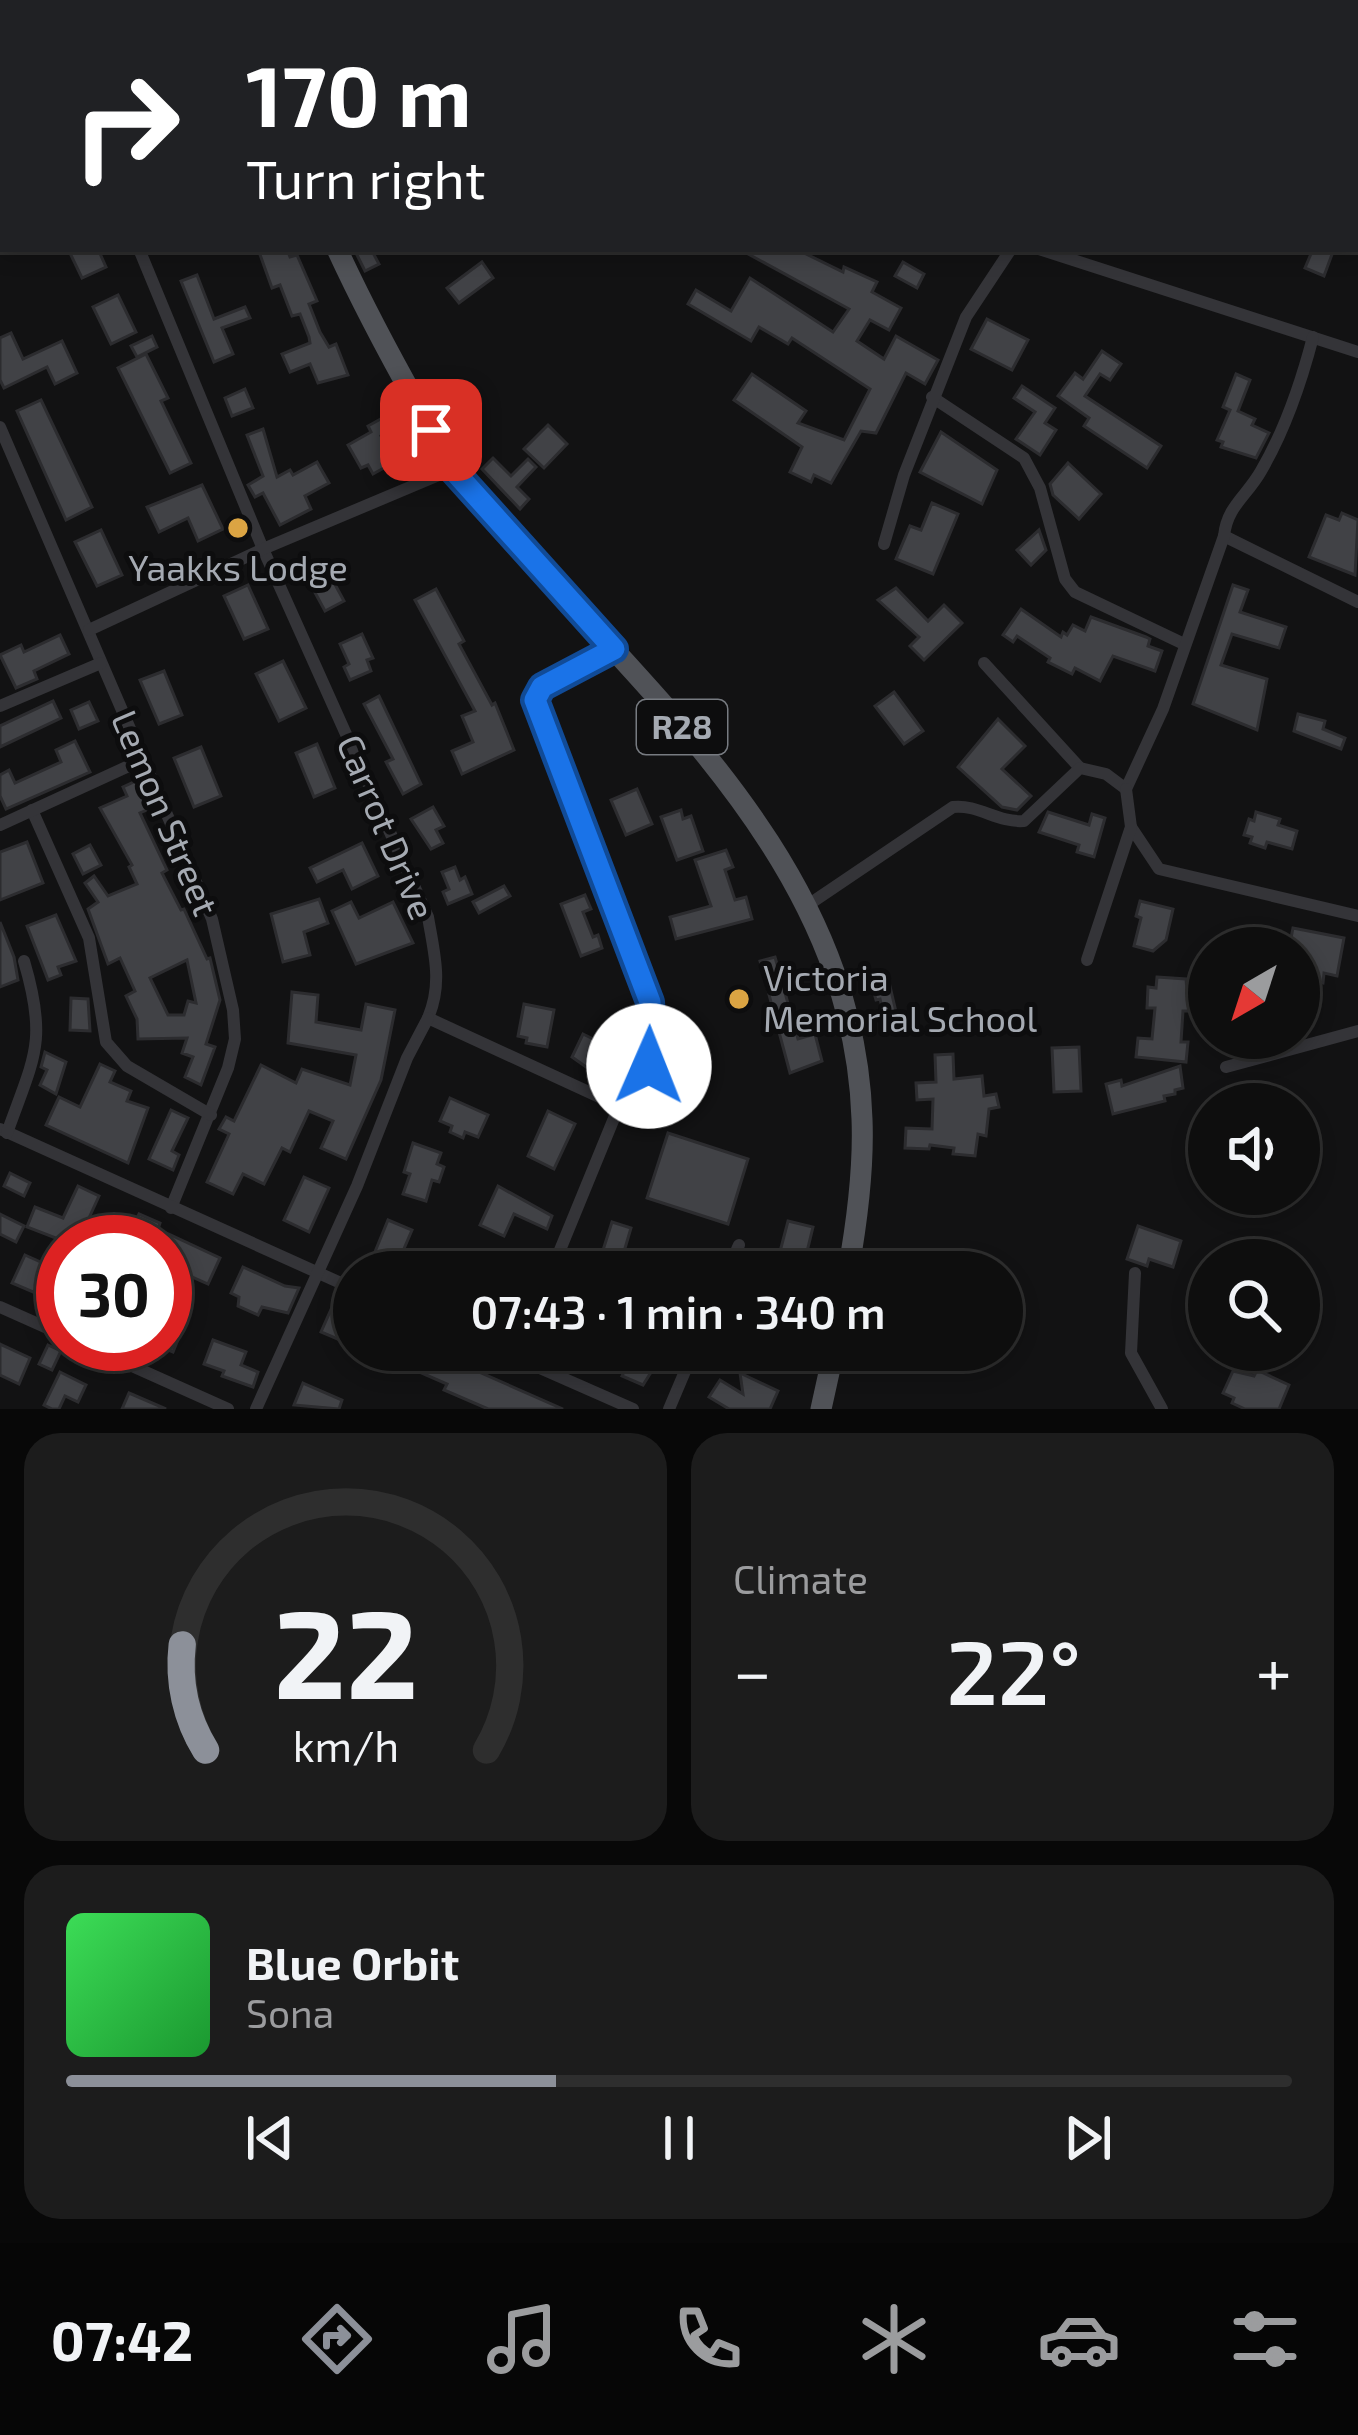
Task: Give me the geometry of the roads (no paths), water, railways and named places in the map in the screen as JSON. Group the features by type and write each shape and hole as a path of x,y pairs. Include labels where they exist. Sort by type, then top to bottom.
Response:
{"main road":[{"name":"R28","path":"338,252 453,470 748,806 808,905 852,1036 862,1118 852,1251"},
{"path":"821,1409 829,1371"}],"street":[{"name":"Carrot Drive","path":"140,252 262,549 428,917 437,969 437,997 256,1409"},
{"path":"884,544 932,397 966,317 1009,252"},
{"path":"1048,252 1358,352"},
{"path":"1313,337 1300,387 1259,476 1226,518 1224,536 1162,709 1126,789 1131,826 1159,869 1358,916"},
{"path":"932,397 1024,458 1040,488 1066,579 1075,592 1184,644"},
{"name":"Lemon Street","path":"0,427 212,919 232,1010 235,1039 212,1115 171,1208"},
{"path":"89,630 262,549 453,470"},
{"path":"1224,536 1358,602"},
{"path":"560,1251 620,1106 649,1066 653,1047 650,1002 535,700 542,687 614,649"},
{"path":"0,706 101,663"},
{"path":"984,663 1080,768 1106,774 1126,789"},
{"path":"0,825 145,759"},
{"path":"808,905 953,807 967,806 1011,822 1024,821 1080,768"},
{"path":"32,810 89,938 106,1042 128,1066 212,1115"},
{"path":"1087,960 1131,826"},
{"path":"24,961 37,1005 38,1047 3,1131 333,1280"},
{"path":"428,1018 620,1106"},
{"path":"1226,1067 1358,1031"},
{"path":"736,1251 739,1245"},
{"path":"1135,1274 1131,1353 1162,1409"},
{"path":"0,1306 36,1323"},
{"path":"143,1371 228,1409"},
{"path":"552,1371 633,1409"},
{"path":"669,1409 685,1371"}],"place":[{"name":"Yaakks Lodge","path":"238,528"},
{"name":"Victoria Memorial School","path":"739,999"}]}
